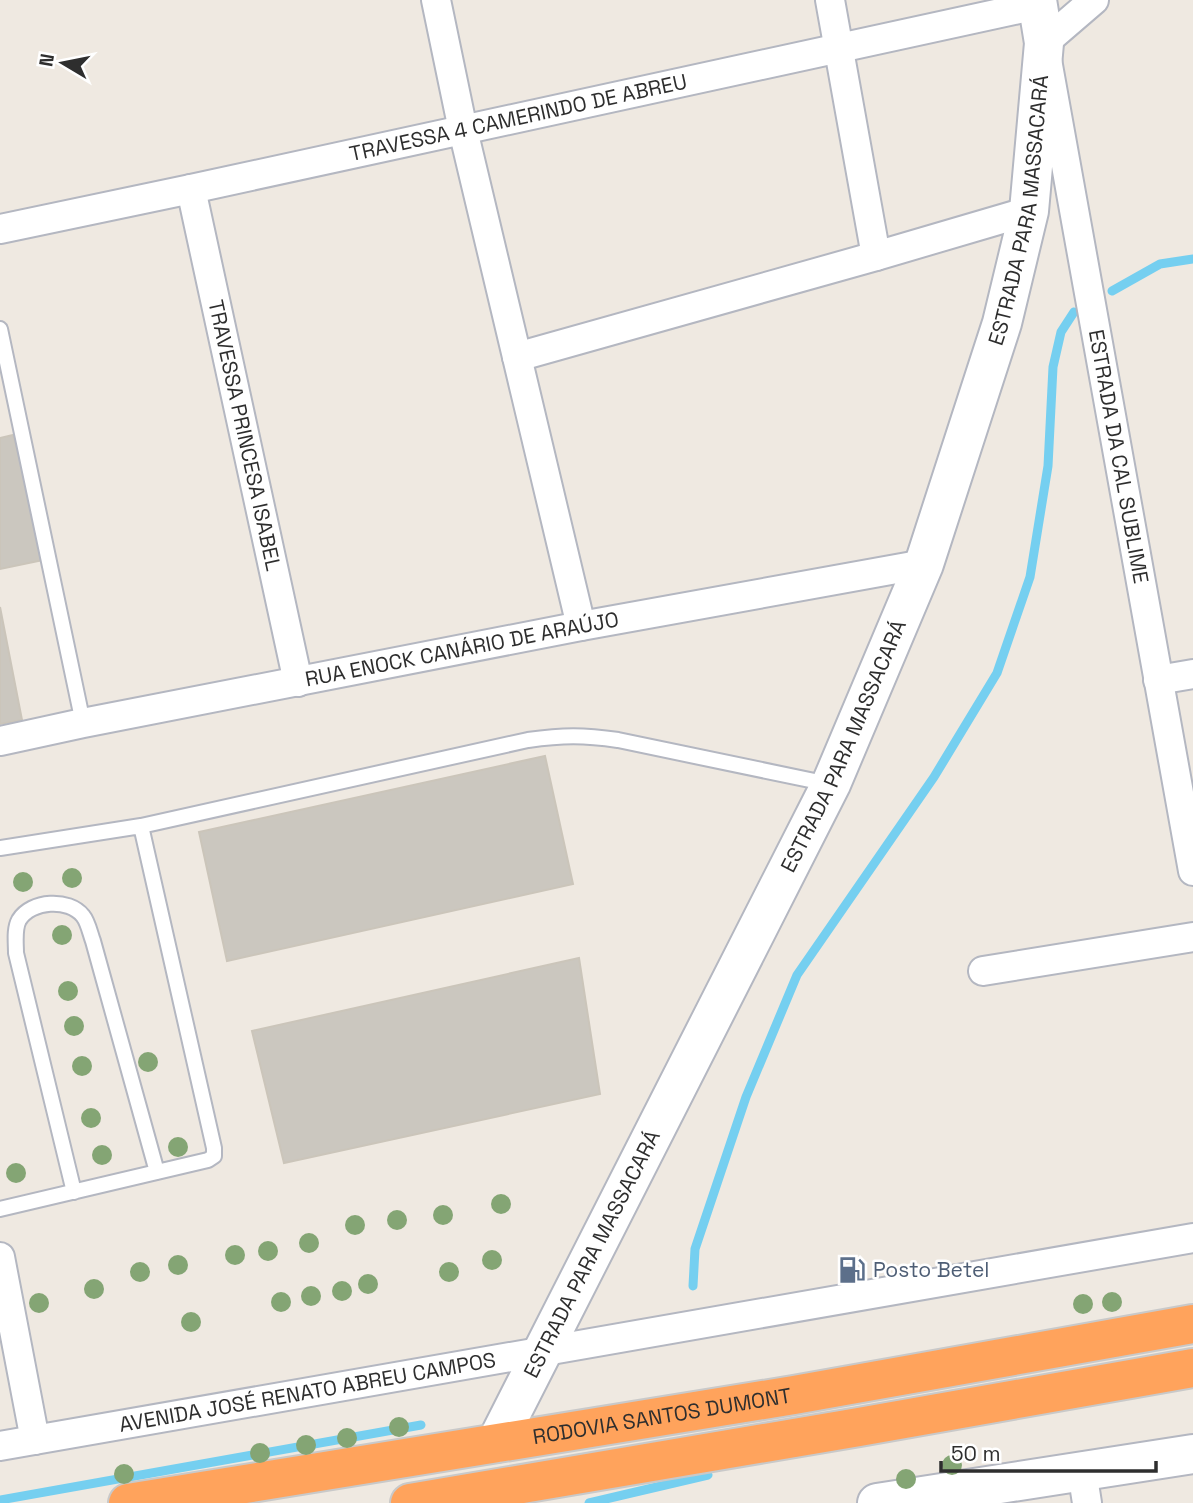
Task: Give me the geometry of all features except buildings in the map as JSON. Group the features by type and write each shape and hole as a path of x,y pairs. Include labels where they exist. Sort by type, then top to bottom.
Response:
{"highway":[{"name":"RODOVIA SANTOS DUMONT","path":"128,1503 805,1394 1193,1324"},
{"name":"RODOVIA SANTOS DUMONT","path":"410,1503 1193,1368"}],"main road":[{"name":"ESTRADA PARA MASSACARÁ","path":"496,1443 831,784 924,564 1002,323 1029,211 1044,43 1037,2"},
{"path":"877,1503 1085,1487 1193,1454"}],"street":[{"path":"436,0 463,130 581,626"},
{"path":"830,0 876,256"},
{"path":"1044,43 1094,0"},
{"name":"TRAVESSA 4 CAMERINDO DE ABREU","path":"0,229 839,49 1037,2"},
{"name":"ESTRADA DA CAL SUBLIME","path":"1044,43 1193,871"},
{"name":"TRAVESSA PRINCESA ISABEL","path":"191,189 298,682"},
{"path":"517,357 1029,211"},
{"name":"RUA ENOCK CANÁRIO DE ARAÚJO","path":"0,741 581,626 924,564"},
{"path":"1158,680 1193,674"},
{"path":"983,971 1193,937"},
{"name":"AVENIDA JOSÉ RENATO ABREU CAMPOS","path":"0,1446 1193,1238"},
{"path":"0,1257 35,1440"}],"lane":[{"path":"0,329 83,723"},
{"path":"0,848 141,826 555,736 618,740 831,784"},
{"path":"0,1209 208,1160 214,1156 141,826"},
{"path":"74,1192 16,953 19,921 27,912 41,904 64,905 78,911 85,918 157,1172"}],"waterway":[{"path":"1112,291 1160,264 1193,259"},
{"path":"693,1286 695,1249 746,1097 797,975 934,777 997,673 1030,577 1048,466 1053,367 1061,332 1074,312"},
{"path":"0,1500 421,1425"},
{"path":"589,1503 708,1475"}],"place":[{"name":"Posto Betel","path":"852,1270"}]}
